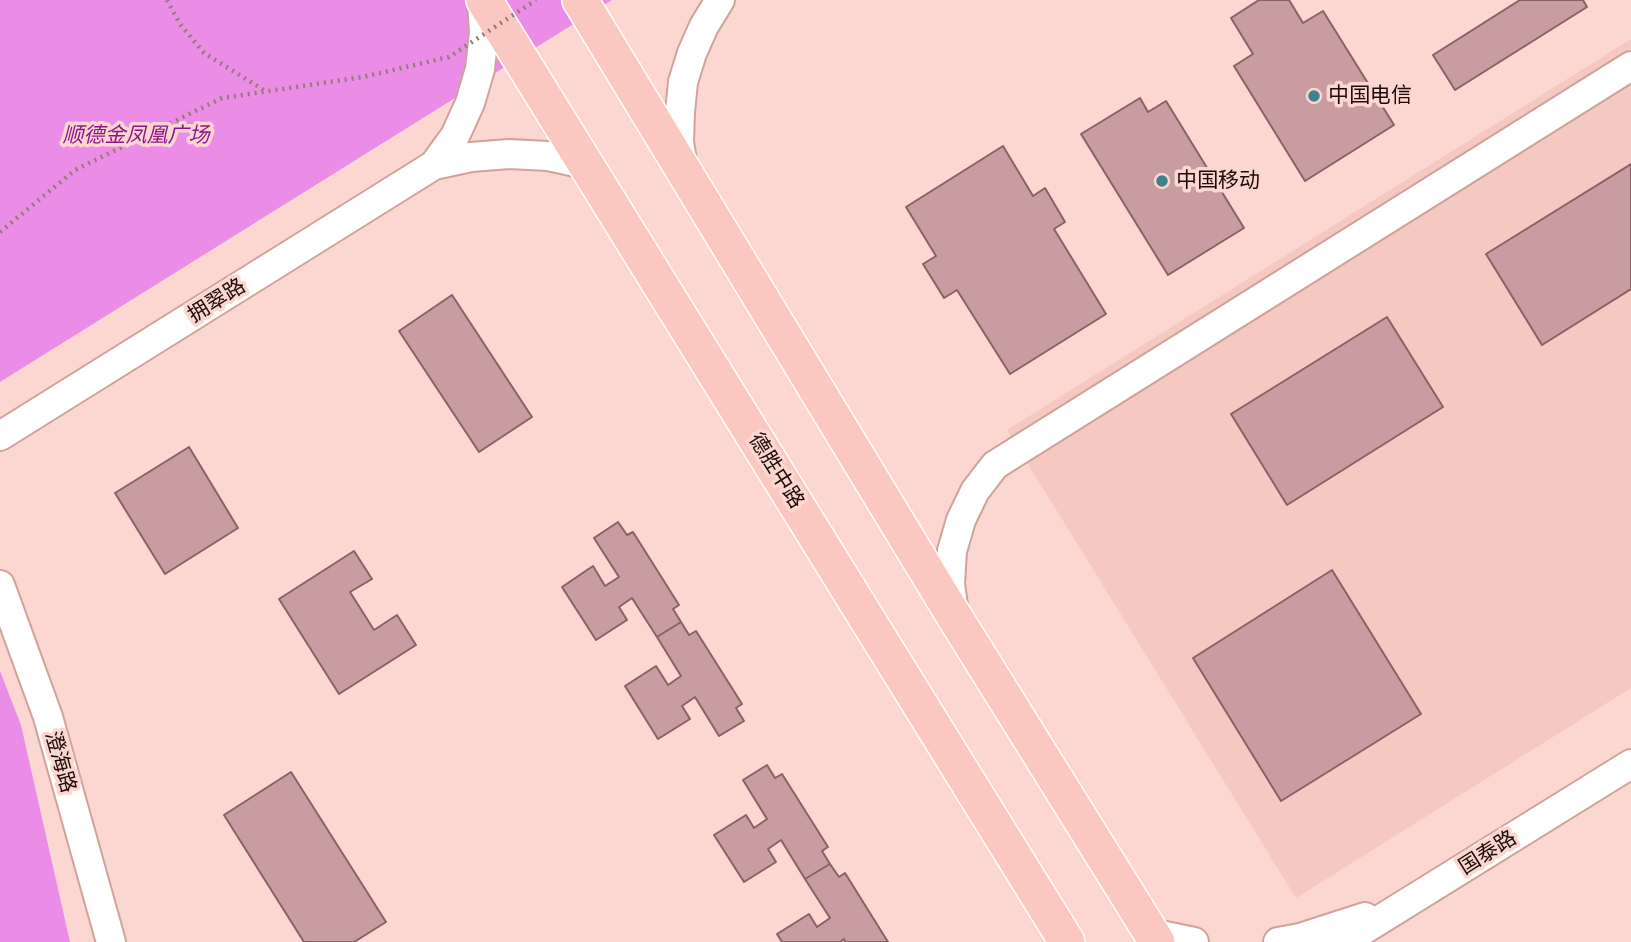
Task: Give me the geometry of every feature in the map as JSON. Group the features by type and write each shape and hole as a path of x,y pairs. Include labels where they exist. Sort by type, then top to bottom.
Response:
{"main road":[{"name":"德胜中路","path":"483,0 1068,942"},
{"path":"580,0 954,616 1154,937"}],"street":[{"name":"拥翠路","path":"434,165 455,136 470,103 480,68 484,33 483,0"},
{"path":"684,172 679,142 684,82 696,44 718,0"},
{"path":"954,616 950,584 952,551 961,520 975,491 995,465 1631,66"},
{"name":"拥翠路","path":"0,436 434,165 509,153 548,156 585,164"},
{"name":"澄海路","path":"0,585 48,717 111,942"},
{"name":"国泰路","path":"1344,942 1631,764"},
{"path":"1278,942 1300,939 1410,901"},
{"path":"1154,937 1194,942"}],"path":[{"path":"167,0 180,24 204,52 267,92"},
{"path":"0,232 75,170 222,98 363,77 449,57 536,0"}],"shaded area":[{"path":"1631,39 1631,688 1296,898 1007,430"}],"green space":[{"name":"顺德金凤凰广场","path":"0,0 612,0 0,382"},
{"path":"0,671 21,725 70,942 0,942"}],"building":[{"name":"中国电信","path":"1259,0 1289,0 1303,23 1323,11 1394,125 1305,181 1234,66 1253,54 1231,18"},
{"path":"1520,0 1583,0 1587,7 1455,90 1433,55"},
{"name":"中国移动","path":"1140,98 1148,112 1166,101 1244,228 1168,275 1081,134"},
{"path":"1003,146 1033,196 1045,188 1065,222 1054,229 1106,314 1010,374 957,290 944,298 923,264 936,256 906,207"},
{"path":"1631,164 1631,289 1542,345 1486,254"},
{"path":"452,295 532,417 479,452 399,331"},
{"path":"1387,317 1443,407 1287,505 1231,414"},
{"path":"189,447 238,528 165,574 115,493"},
{"path":"618,522 627,535 633,532 679,605 673,609 681,622 657,637 632,598 619,607 627,620 596,640 562,587 593,566 605,586 619,577 594,538"},
{"path":"354,551 372,579 350,592 374,630 397,615 416,645 339,694 279,599"},
{"path":"1332,570 1421,714 1281,801 1193,658"},
{"path":"681,622 689,635 696,631 742,704 736,708 744,721 719,736 695,697 682,706 690,719 658,739 625,686 656,666 668,685 681,676 657,637"},
{"path":"767,765 775,778 782,774 828,847 822,851 830,864 805,879 781,840 768,849 776,862 744,882 714,835 746,815 754,828 767,819 743,780"},
{"path":"291,772 386,922 354,942 304,942 224,815"},
{"path":"830,864 839,877 845,873 888,942 845,942 844,939 840,942 782,942 777,934 809,914 817,927 830,918 805,879"}],"place":[{"name":"中国电信","path":"1314,96"},
{"name":"中国移动","path":"1162,181"}]}
